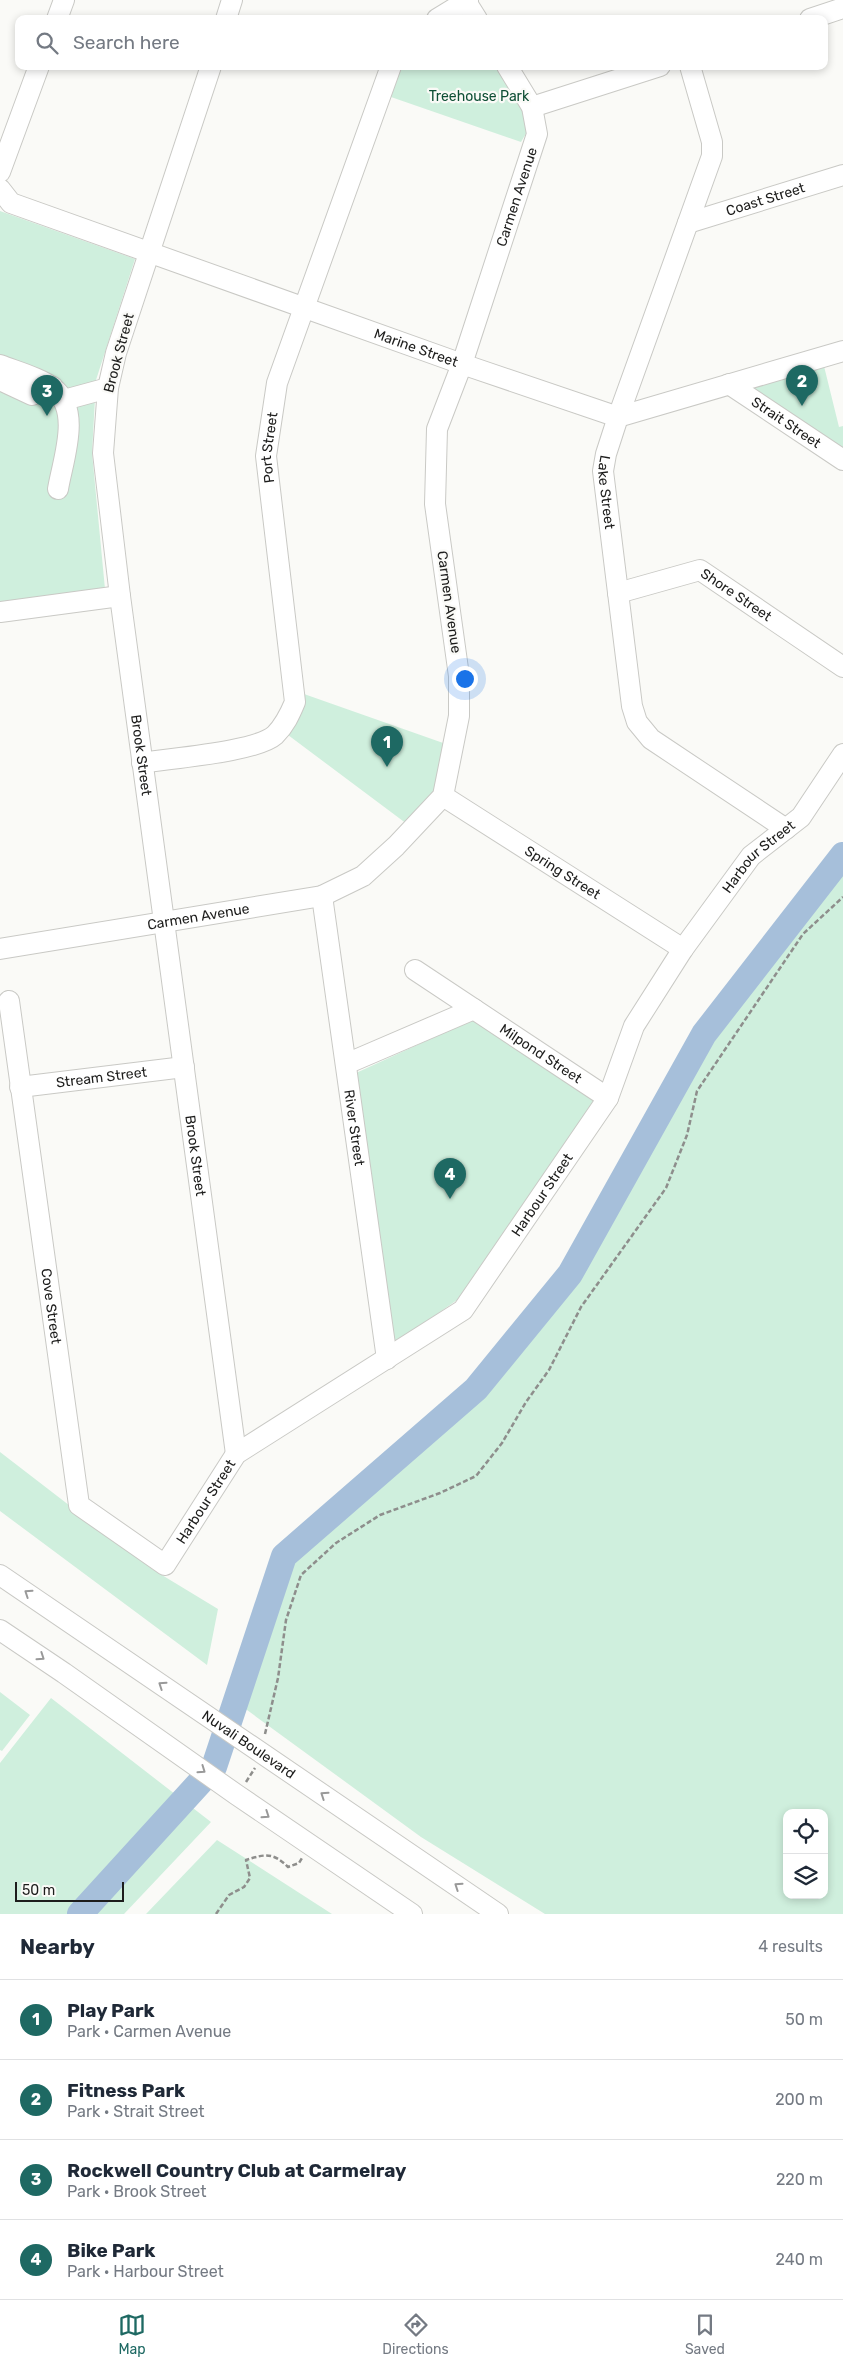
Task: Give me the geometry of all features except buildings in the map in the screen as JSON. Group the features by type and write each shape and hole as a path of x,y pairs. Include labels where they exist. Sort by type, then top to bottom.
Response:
{"street":[{"path":"58,15 64,0"},
{"path":"227,15 232,0"},
{"path":"443,15 466,0 475,15"},
{"path":"822,15 843,8"},
{"path":"0,172 38,70"},
{"name":"Brook Street","path":"209,70 116,352 108,388 103,453 142,763 236,1454"},
{"name":"Port Street","path":"142,763 253,746 274,736 288,719 295,702 266,456 276,383 391,70"},
{"name":"Carmen Avenue","path":"0,949 164,924 322,896 363,876 396,846 443,796 460,716 459,676 434,504 437,429 462,364 537,134 532,107 509,70"},
{"path":"532,107 648,70"},
{"name":"Lake Street","path":"691,70 712,142 712,156 618,417 606,454 603,471 632,706 637,722 651,739 786,829"},
{"name":"Coast Street","path":"688,223 843,175"},
{"name":"Marine Street","path":"0,189 11,204 462,364 618,417"},
{"path":"618,417 843,352"},
{"path":"0,365 58,393 69,416 58,489"},
{"path":"0,380 32,395 108,388"},
{"name":"Strait Street","path":"729,384 843,460"},
{"name":"Shore Street","path":"618,593 700,570 843,667"},
{"path":"0,612 120,596"},
{"name":"Harbour Street","path":"166,1565 236,1454 463,1310 608,1098 634,1026 683,949 752,856 801,817 843,754"},
{"name":"Spring Street","path":"443,796 683,949"},
{"name":"River Street","path":"322,896 387,1359"},
{"name":"Milpond Street","path":"415,970 608,1098"},
{"name":"Cove Street","path":"9,1001 79,1505 166,1565"},
{"path":"346,1064 474,1009"},
{"name":"Stream Street","path":"20,1087 184,1067"},
{"name":"Nuvali Boulevard","path":"0,1575 498,1914"},
{"path":"0,1630 412,1914"}],"path":[{"path":"231,1791 253,1771 256,1748 278,1678 286,1620 301,1575 336,1543 380,1515 440,1493 476,1476 502,1442 526,1402 550,1370 582,1308 666,1188 687,1135 697,1090 803,934 843,897"},
{"path":"216,1914 229,1895 244,1887 250,1878 246,1860 262,1855 279,1858 288,1867 299,1863 310,1844"}],"green space":[{"name":"Treehouse Park","path":"400,70 499,70 521,107 528,130 521,142 391,97"},
{"path":"0,211 135,259 96,380 92,453 105,589 0,605"},
{"path":"823,362 839,427 843,426 843,453 739,386"},
{"path":"304,694 446,744 437,791 407,824 288,735"},
{"path":"843,854 843,1914 545,1914 421,1837 236,1702 284,1556 476,1389 570,1274 704,1034"},
{"path":"474,1019 595,1099 457,1300 394,1344 356,1073"},
{"path":"0,1452 152,1569 218,1609 207,1665 0,1511"},
{"path":"0,1692 30,1715 2,1751 0,1750"},
{"path":"51,1698 211,1822 124,1914 0,1914 0,1763"},
{"path":"217,1840 332,1914 146,1914"}],"waterway":[{"path":"80,1914 214,1767 284,1556 476,1389 570,1274 704,1034 843,855"}],"place":[{"name":"Fitness Park","path":"802,406"},
{"name":"Rockwell Country Club at Carmelray","path":"47,416"},
{"name":"Play Park","path":"387,767"},
{"name":"Bike Park","path":"450,1199"}]}
